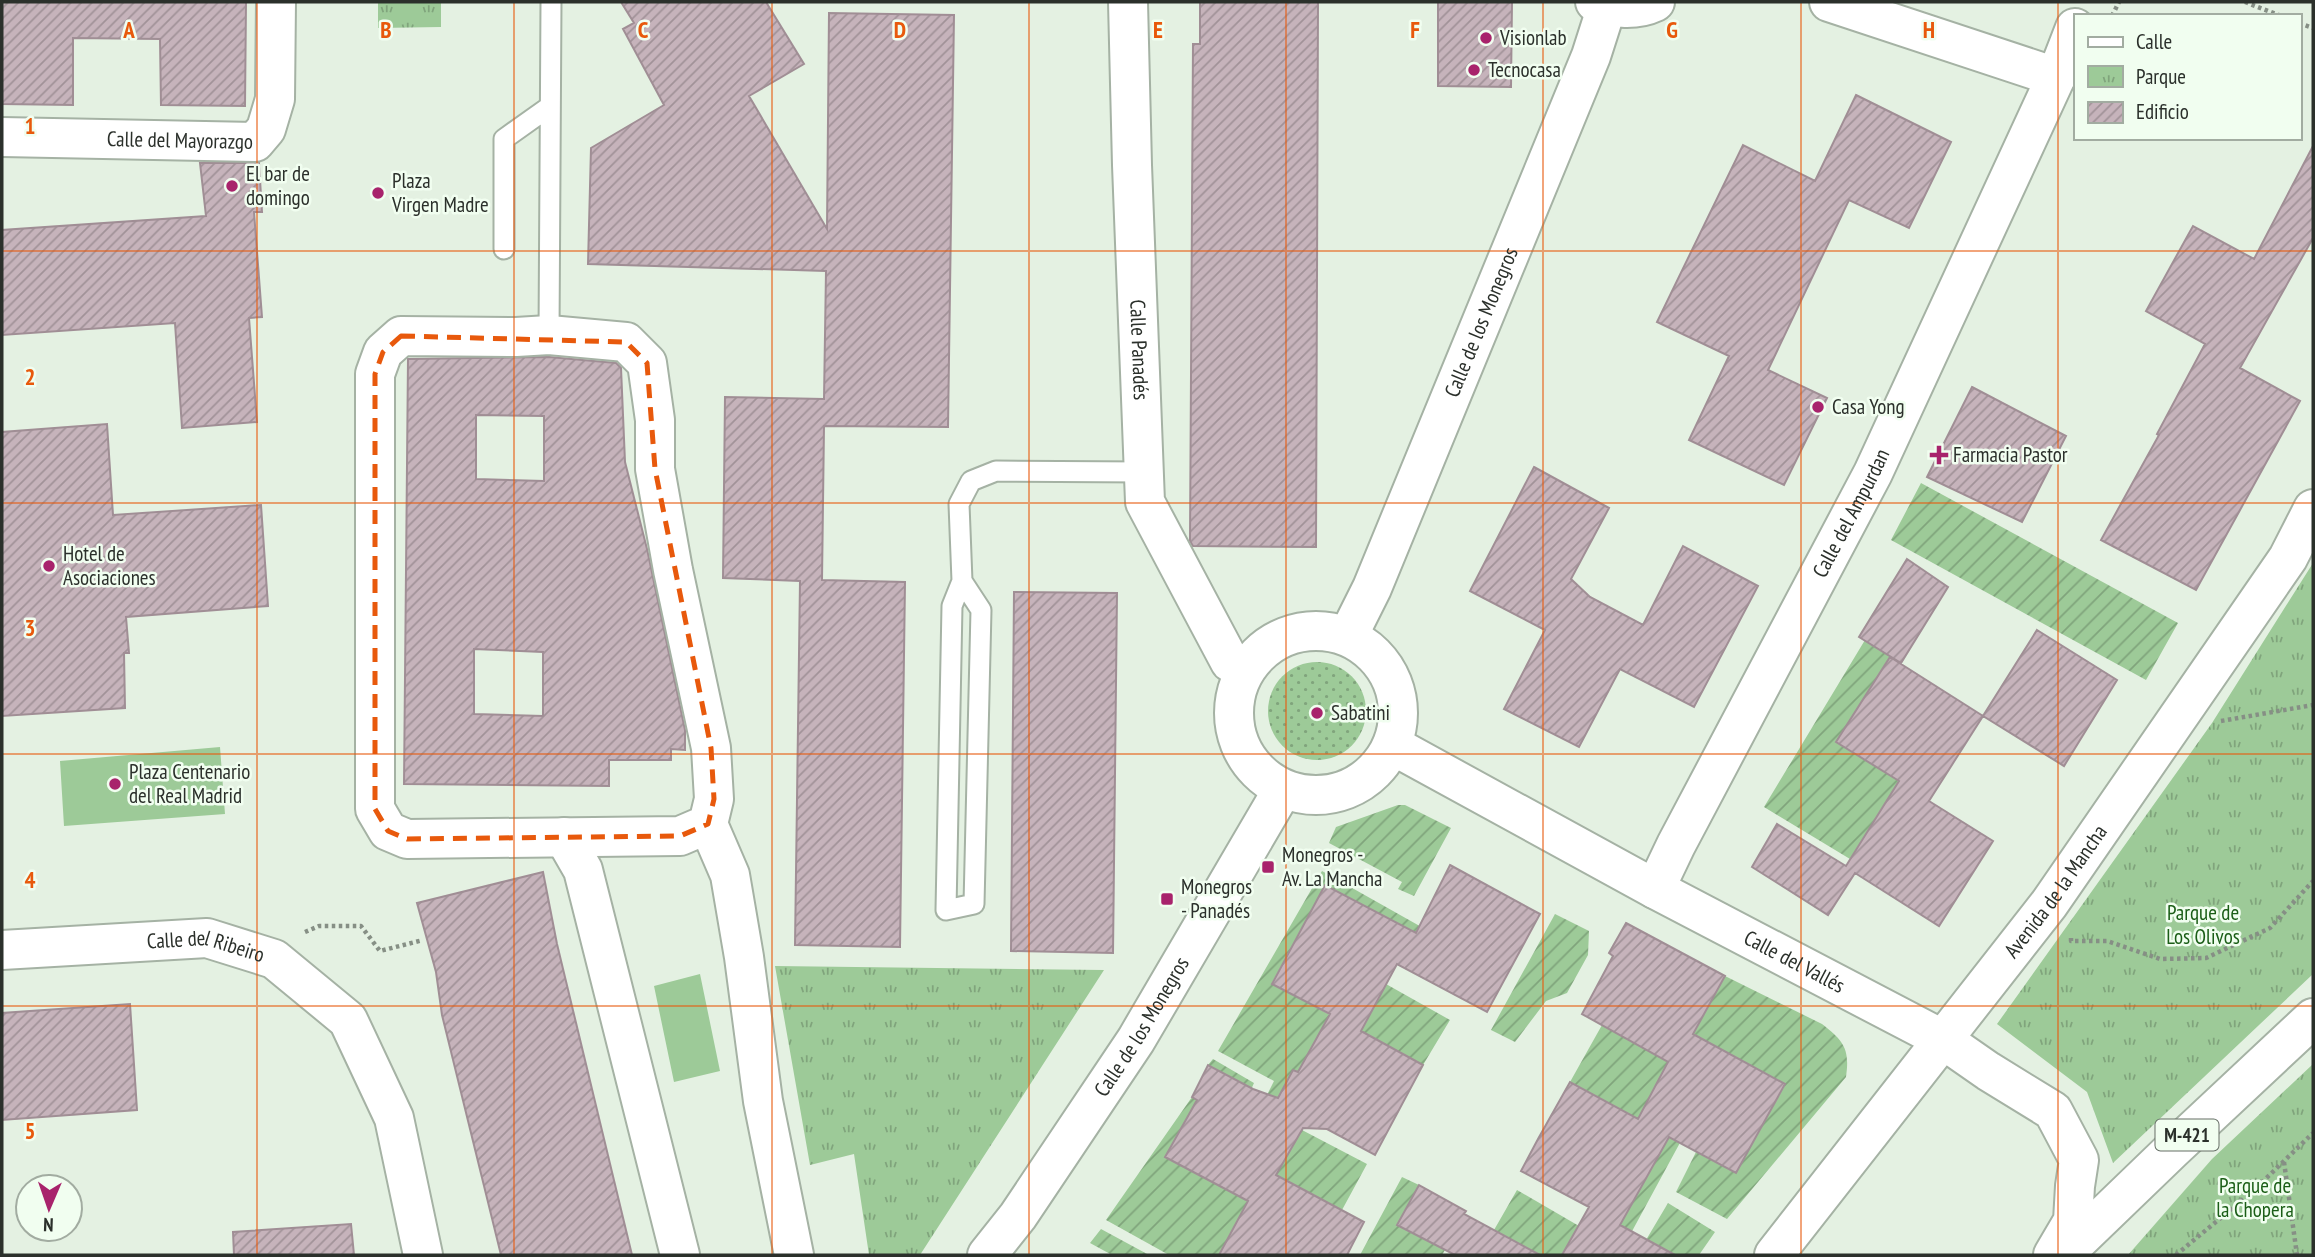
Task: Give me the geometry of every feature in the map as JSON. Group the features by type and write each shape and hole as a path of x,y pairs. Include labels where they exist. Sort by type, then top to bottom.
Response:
{"street":[{"name":"Calle del Mayorazgo","path":"2,137 255,142 273,133 276,2"},
{"name":"Calle Panadés","path":"1128,2 1145,502 1230,662 1245,670"},
{"path":"1601,4 1628,8 1655,2"},
{"path":"1829,2 2071,35"},
{"name":"Calle de los Monegros","path":"1349,636 1372,588 1580,81 1601,4"},
{"name":"Calle del Ampurdan","path":"1655,889 1873,473 2071,35"},
{"path":"708,824 680,836 407,839 388,831 375,809 375,374 383,352 401,336 549,335 626,342 647,363 656,420 655,469 673,570 711,748 714,799 708,824 730,875 764,1101 794,1255"},
{"name":"Avenida de la Mancha","path":"1774,1255 2049,904 2288,558 2313,509"},
{"path":"1320,629 1349,636 1376,654 1393,682 1399,714 1392,745 1379,767 1359,784 1334,794 1308,795 1283,789 1259,774 1242,751 1233,724 1234,696 1245,670 1264,648 1290,634 1320,629"},
{"name":"Calle del Vallés","path":"1392,745 1655,889 1942,1039 2053,1111 2079,1160 2073,1221 2053,1255"},
{"name":"Calle de los Monegros","path":"987,1255 1018,1216 1136,1040 1283,789"},
{"path":"564,837 585,877 680,1255"},
{"name":"Calle del Ribeiro","path":"2,950 207,938 274,959 348,1020 394,1118 423,1255"},
{"name":"M-421","path":"2063,1255 2313,1018"}],"lane":[{"path":"549,335 551,2"},
{"path":"504,249 504,139 549,107"},
{"path":"962,581 981,610 974,904 946,910 952,606 962,581 959,504 971,481 996,471 1144,472"}],"path":[{"path":"2245,2 2276,14"},
{"path":"2212,723 2313,705"},
{"path":"2068,929 2071,941 2108,941 2160,959 2206,958 2270,928 2313,881"},
{"path":"305,932 319,926 361,926 380,951 423,940"},
{"path":"2176,1255 2253,1191 2313,1133"},
{"path":"2284,1161 2297,1255"}],"highlighted area":[{"path":"401,336 626,342 647,363 655,469 711,748 714,799 708,824 680,836 407,839 388,831 375,809 375,374 383,352"}],"green space":[{"path":"378,2 441,2 441,27 378,28"},
{"path":"1921,483 2178,623 2146,680 1891,540"},
{"name":"Parque de Los Olivos","path":"2313,563 2313,974 2113,1163 2087,1092 1997,1024 2212,723"},
{"path":"1865,640 1890,656 1837,742 1915,755 1850,859 1764,807"},
{"path":"1317,662 1336,666 1352,676 1362,692 1366,711 1362,730 1352,746 1336,756 1317,760 1298,756 1282,746 1272,730 1268,711 1272,692 1282,676 1298,666"},
{"path":"220,747 225,814 64,826 60,761"},
{"path":"1398,805 1405,805 1451,828 1414,896 1398,889 1402,882 1329,843 1336,827"},
{"path":"1322,871 1425,929 1421,937 1325,885 1272,983 1330,1015 1299,1073 1293,1071 1268,1116 1259,1111 1274,1081 1218,1051"},
{"path":"1555,914 1589,931 1588,955 1567,993 1546,1001 1515,1042 1491,1030"},
{"path":"775,966 1104,970 920,1255 869,1255 854,1154 810,1165"},
{"path":"700,974 720,1071 674,1082 654,986"},
{"path":"1725,976 1822,1024 1844,1046 1847,1059 1846,1077 1727,1219 1676,1192 1696,1152 1736,1173 1785,1085 1688,1031"},
{"path":"1386,984 1450,1020 1423,1065 1360,1031"},
{"path":"1602,1025 1671,1063 1638,1119 1570,1082"},
{"path":"1213,1059 1254,1083 1245,1103 1240,1082 1208,1065"},
{"name":"Parque de la Chopera","path":"2313,1064 2313,1255 2128,1255 2212,1159"},
{"path":"1192,1097 1198,1100 1165,1157 1253,1204 1234,1228 1219,1255 1169,1255 1106,1220"},
{"path":"1677,1122 1688,1128 1624,1246 1612,1239"},
{"path":"1302,1130 1367,1164 1342,1210 1272,1173 1285,1147 1291,1149"},
{"path":"1402,1177 1419,1185 1421,1223 1415,1234 1445,1250 1442,1255 1360,1255"},
{"path":"1517,1190 1579,1226 1577,1242 1571,1255 1539,1255 1494,1230"},
{"path":"1668,1203 1715,1232 1699,1255 1675,1255 1646,1240"},
{"path":"1101,1229 1149,1255 1112,1255 1090,1243"}],"building":[{"path":"2,2 246,2 245,106 161,105 160,39 73,38 73,105 2,104"},
{"path":"621,2 766,2 804,64 749,96 827,229 829,13 954,15 948,427 824,426 822,580 905,582 900,947 795,945 800,581 723,578 725,397 824,399 826,271 588,264 591,148 664,105 623,29 634,23"},
{"path":"1200,2 1318,2 1316,547 1193,546 1190,541 1193,44 1200,44"},
{"path":"1438,2 1512,2 1511,87 1438,86"},
{"path":"1856,95 1951,142 1909,228 1849,200 1768,370 1827,398 1784,485 1689,440 1729,356 1657,322 1743,145 1815,181"},
{"path":"2313,146 2313,238 2240,368 2300,401 2196,590 2101,540 2205,344 2146,311 2193,226 2254,259"},
{"path":"200,163 259,163 262,212 254,212 262,317 249,318 257,422 182,428 175,323 2,335 2,230 206,216"},
{"path":"549,357 616,363 621,368 625,462 647,549 685,730 685,750 671,749 671,760 609,760 609,786 404,784 408,359","holes":["476,415 544,416 544,481 476,479","474,649 543,652 543,716 474,714"]},
{"path":"1972,387 2066,436 2022,522 1927,477"},
{"name":"Hotel de Asociaciones","path":"107,424 113,515 261,505 268,606 126,617 129,653 124,653 125,708 2,716 2,432"},
{"path":"1534,467 1609,508 1571,579 1590,597 1643,625 1683,546 1758,586 1694,707 1620,669 1579,747 1504,709 1545,630 1470,591"},
{"path":"1907,559 1948,587 1901,663 1859,637"},
{"path":"1014,592 1117,593 1113,953 1011,951"},
{"path":"2037,630 2117,680 2064,766 1983,716"},
{"path":"1890,657 1983,716 1929,801 1993,841 1939,926 1855,873 1828,915 1752,867 1777,824 1846,866 1899,781 1836,742"},
{"path":"1450,865 1540,914 1487,1012 1397,964 1361,1031 1423,1065 1375,1155 1327,1129 1303,1128 1276,1175 1364,1222 1347,1255 1219,1255 1248,1201 1165,1157 1197,1100 1192,1097 1208,1065 1253,1089 1278,1098 1293,1070 1298,1072 1330,1014 1272,984 1325,885 1416,933"},
{"path":"543,872 557,944 632,1255 501,1255 442,1015 436,972 417,903"},
{"path":"1626,923 1725,976 1693,1034 1785,1084 1736,1173 1669,1137 1620,1225 1675,1255 1562,1255 1589,1207 1521,1171 1538,1139 1570,1082 1638,1119 1668,1062 1582,1014 1613,956 1609,953"},
{"path":"130,1004 137,1110 2,1120 2,1013"},
{"path":"1419,1185 1466,1211 1464,1214 1540,1255 1455,1255 1397,1225"},
{"path":"351,1224 354,1255 234,1255 233,1232"}],"place":[{"name":"Visionlab","path":"1486,38"},
{"name":"Tecnocasa","path":"1474,70"},
{"name":"El bar de domingo","path":"232,186"},
{"name":"Plaza Virgen Madre","path":"378,193"},
{"name":"Casa Yong","path":"1818,407"},
{"name":"Farmacia Pastor","path":"1939,455"},
{"name":"Hotel de Asociaciones","path":"49,566"},
{"name":"Sabatini","path":"1317,713"},
{"name":"Plaza Centenario del Real Madrid","path":"115,784"},
{"name":"Monegros - Av. La Mancha","path":"1268,867"},
{"name":"Monegros - Panadés","path":"1167,899"}]}
